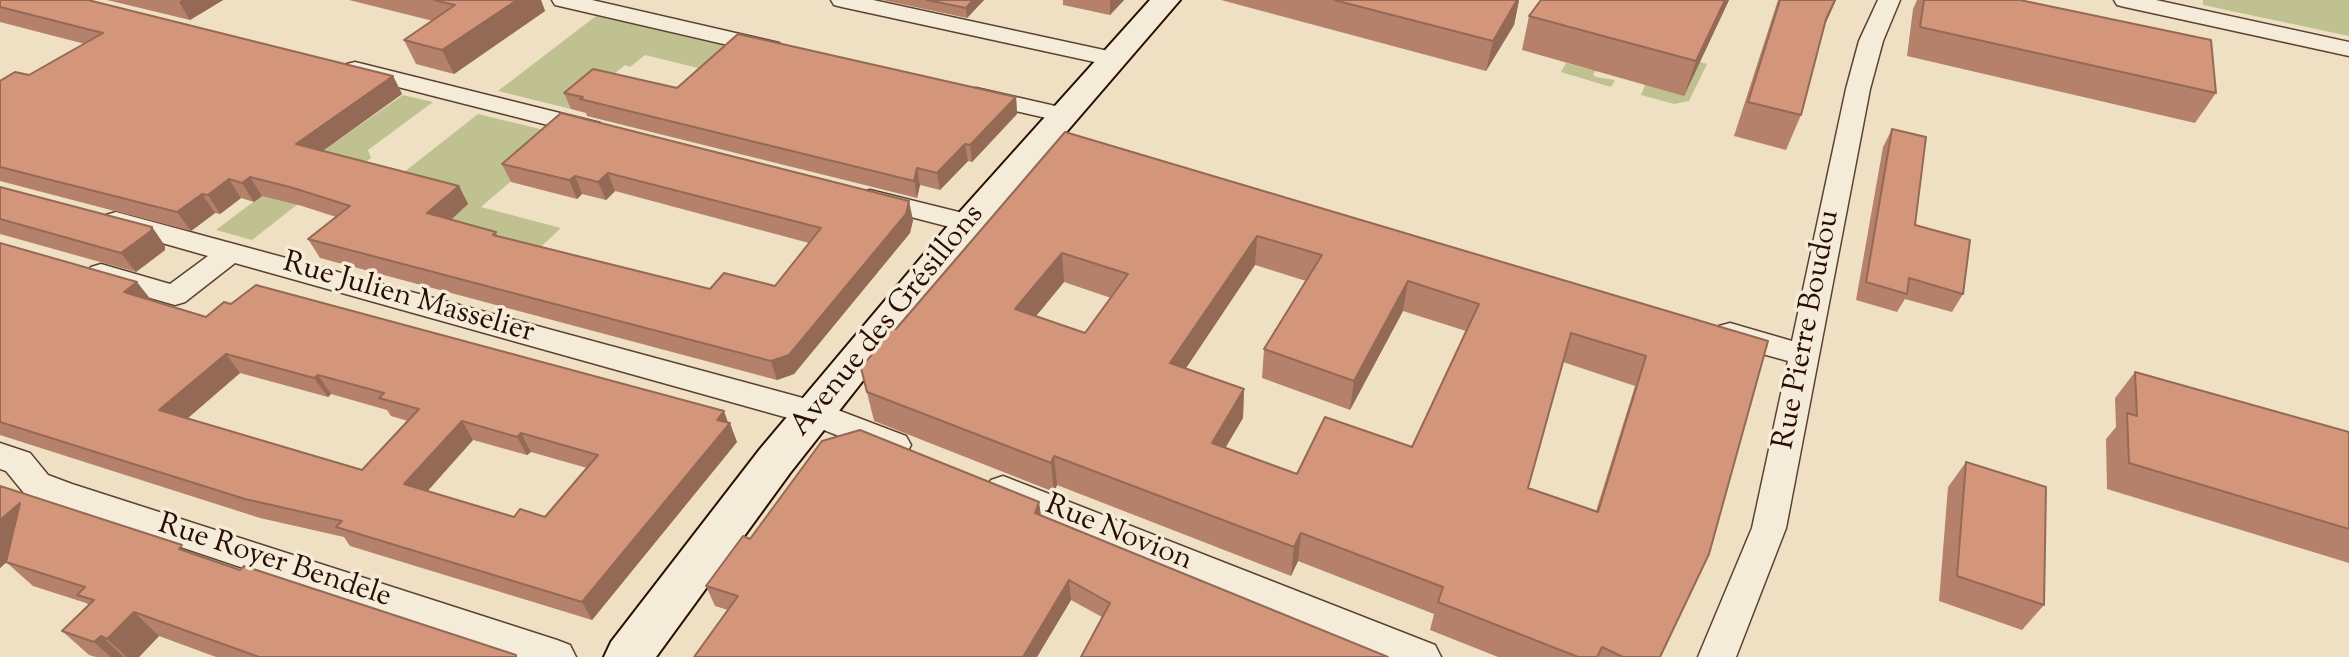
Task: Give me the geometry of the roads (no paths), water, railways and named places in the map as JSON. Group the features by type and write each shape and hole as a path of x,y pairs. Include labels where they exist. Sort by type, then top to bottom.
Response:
{"main road":[{"name":"Avenue des Grésillons","path":"628,657 814,413 969,223 1061,130 1113,59 1167,0"}],"street":[{"path":"563,0 791,52"},
{"path":"842,0 1113,59"},
{"name":"Rue Pierre Boudou","path":"1717,657 1769,528 1858,89 1871,41 1889,0"},
{"path":"2125,0 2349,50"},
{"path":"336,64 613,134"},
{"path":"953,90 1061,130"},
{"path":"841,191 969,223"},
{"name":"Rue Julien Masselier","path":"90,215 814,413"},
{"path":"81,268 175,295 231,252"},
{"path":"1709,327 1804,355"},
{"path":"814,413 929,459"},
{"name":"Rue Royer Bendele","path":"0,456 18,462 36,484 61,494 557,657"},
{"name":"Rue Novion","path":"968,475 1422,657"}]}
